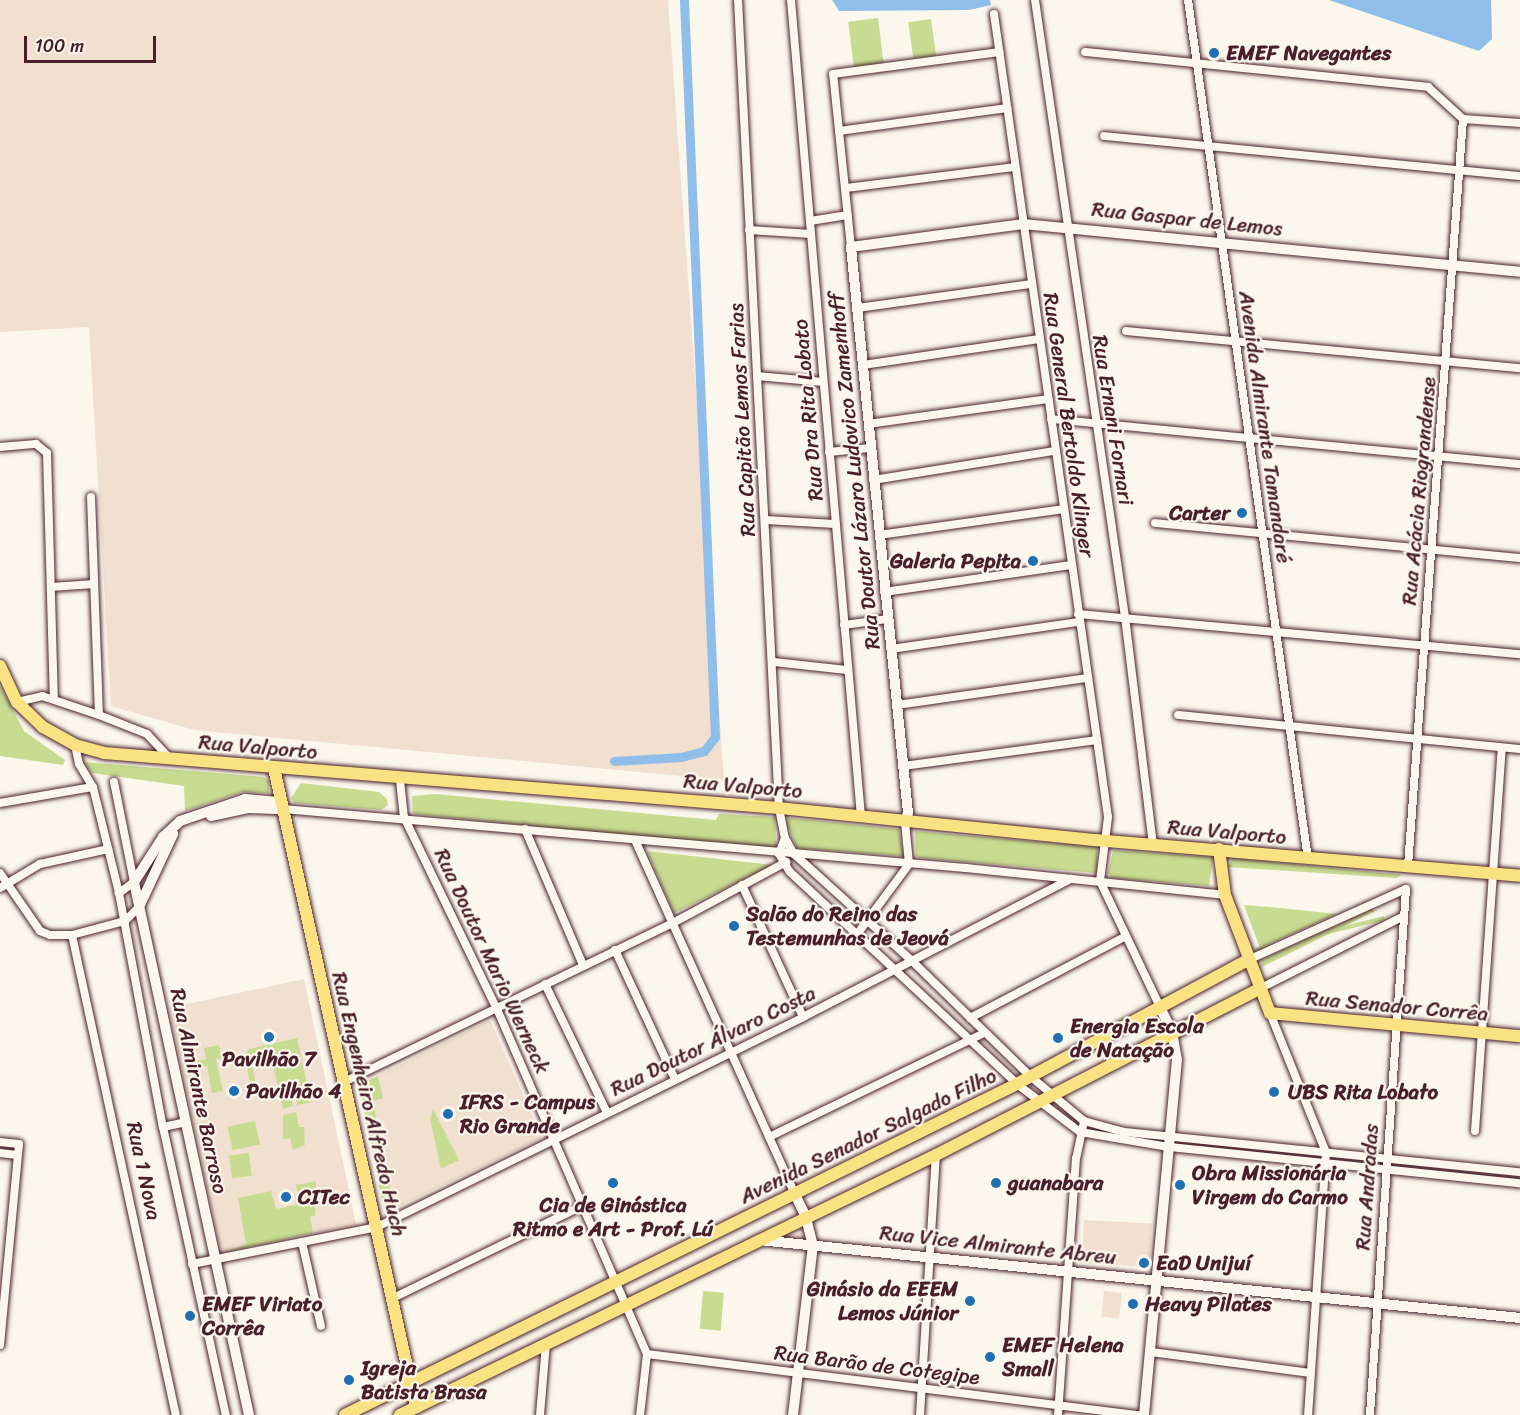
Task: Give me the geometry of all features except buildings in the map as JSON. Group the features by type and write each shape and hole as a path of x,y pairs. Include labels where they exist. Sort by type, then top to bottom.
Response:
{"main road":[{"name":"Rua Valporto","path":"0,666 17,702 43,727 75,745 104,753 400,780 779,808 1108,841 1520,876"},
{"name":"Rua Engenheiro Alfredo Huch","path":"274,768 346,1081 393,1298 408,1383 417,1411"},
{"path":"1219,849 1225,895 1270,1014"},
{"name":"Avenida Senador Salgado Filho","path":"345,1415 615,1280 1017,1084 1161,1009 1248,960"},
{"name":"Avenida Senador Salgado Filho","path":"400,1415 417,1411 546,1343 936,1155 1172,1031 1259,989"},
{"name":"Rua Senador Corrêa","path":"1270,1014 1520,1036"}],"street":[{"name":"Rua Capitão Lemos Farias","path":"738,0 748,230 774,662 779,808 785,838 794,855"},
{"name":"Rua Dra Rita Lobato","path":"791,0 861,817"},
{"name":"Rua Ernani Fornari","path":"1035,0 1066,227 1125,617 1153,845"},
{"name":"Avenida Almirante Tamandaré","path":"1188,0 1206,146 1236,339 1260,531 1291,728 1308,859"},
{"name":"Rua General Bertoldo Klinger","path":"994,14 1086,678 1097,740 1108,841 1100,881"},
{"name":"Rua Doutor Lázaro Ludovico Zamenhoff","path":"909,864 903,766 833,75 1000,52"},
{"path":"1085,52 1428,87 1463,119 1520,123"},
{"path":"839,131 1007,108"},
{"name":"Rua Acácia Riograndense","path":"1408,866 1448,362 1463,119"},
{"path":"1104,136 1520,176"},
{"path":"846,188 1014,166"},
{"path":"810,220 848,215"},
{"name":"Rua Gaspar de Lemos","path":"851,247 1023,224 1520,272"},
{"path":"748,230 811,234"},
{"path":"858,308 1031,284"},
{"path":"1126,331 1236,339 1520,368"},
{"path":"863,365 1039,339"},
{"path":"758,375 823,382"},
{"path":"868,424 1048,399"},
{"path":"1051,419 1248,435 1520,464"},
{"path":"0,447 36,444 47,453 54,699"},
{"path":"830,452 870,448"},
{"path":"873,480 1055,451"},
{"path":"91,497 99,715"},
{"path":"879,535 1064,508"},
{"path":"766,520 836,524"},
{"path":"1155,523 1260,531 1520,558"},
{"path":"884,592 1071,565"},
{"path":"51,587 94,584"},
{"path":"891,649 1079,618 1125,617 1276,629 1520,654"},
{"path":"844,625 887,619"},
{"path":"774,662 847,670"},
{"path":"897,705 1086,678"},
{"path":"17,702 36,695 99,715 147,734 170,759"},
{"path":"1178,715 1520,749"},
{"path":"903,766 1097,740"},
{"path":"75,745 79,764 93,786 119,893 163,1128 226,1415"},
{"path":"1475,1131 1490,873 1502,747"},
{"name":"Rua Doutor Mario Werneck","path":"400,780 404,817 497,1009 647,1354"},
{"name":"Rua Almirante Barroso","path":"114,782 248,1413"},
{"path":"0,803 93,786"},
{"path":"119,893 134,882 165,839 184,825 230,810 282,806 778,854 1100,881 1225,895"},
{"path":"525,829 582,965"},
{"path":"778,854 785,838"},
{"path":"0,873 40,931 50,935 72,934 125,921 139,907 165,839"},
{"path":"635,840 671,924 806,1217 813,1246 796,1373 793,1415"},
{"path":"0,888 40,864 108,849"},
{"path":"778,854 784,865 973,1040 1017,1084 1080,1132 1169,1142 1211,1140 1520,1172"},
{"path":"346,1081 671,924 784,865 794,855"},
{"path":"794,855 911,960 1030,1076 1084,1121 1104,1128 1210,1150 1520,1183"},
{"path":"858,933 909,864"},
{"name":"Rua Doutor Álvaro Costa","path":"192,1264 377,1227 896,971 911,960 1070,879"},
{"path":"1100,881 1124,937 1172,1031 1177,1060 1144,1415"},
{"path":"742,885 803,1017"},
{"name":"Rua Andradas","path":"1370,1415 1406,889"},
{"name":"Avenida Senador Salgado Filho","path":"1248,960 1406,889"},
{"name":"Avenida Senador Salgado Filho","path":"1259,989 1404,916"},
{"name":"Rua 1 Nova","path":"72,934 176,1415"},
{"path":"970,1018 1124,937"},
{"path":"615,950 675,1079"},
{"path":"545,984 607,1113"},
{"path":"1270,1014 1326,1152 1308,1415"},
{"path":"768,1137 984,1033"},
{"path":"1058,1411 1080,1132 1084,1121"},
{"path":"163,1128 186,1122"},
{"path":"1210,1150 1211,1140"},
{"path":"0,1142 19,1144 0,1345"},
{"path":"1273,1157 1274,1147"},
{"path":"0,1153 17,1155"},
{"path":"920,1415 936,1155"},
{"path":"1350,1164 1352,1155"},
{"path":"1435,1173 1436,1164"},
{"path":"1471,1178 1472,1167"},
{"path":"393,1298 584,1205"},
{"name":"Rua Vice Almirante Abreu","path":"759,1240 1520,1318"},
{"path":"302,1242 321,1326"},
{"path":"540,1415 546,1343"},
{"path":"1150,1352 1311,1373"},
{"path":"640,1415 647,1354"},
{"name":"Rua Barão de Cotegipe","path":"647,1354 922,1387 1058,1411 1138,1415"}],"shaded area":[{"path":"0,0 668,0 724,780 194,730 111,706 89,327 0,332"},
{"path":"304,979 356,1225 221,1253 169,1008"},
{"name":"IFRS - Campus Rio Grande","path":"490,1020 542,1138 385,1213 359,1085"},
{"path":"1084,1220 1152,1224 1150,1266 1082,1263"},
{"path":"1104,1291 1122,1293 1119,1319 1101,1317"}],"green space":[{"path":"878,18 884,65 854,68 848,22"},
{"path":"931,19 936,56 913,59 908,22"},
{"path":"0,686 24,731 65,760 63,765 0,756"},
{"path":"84,762 264,777 269,781 269,793 242,792 185,811 184,786 92,773"},
{"path":"301,783 379,792 387,799 388,805 381,810 294,803 291,798"},
{"path":"435,794 716,820 719,814 775,817 776,850 413,814 412,796"},
{"path":"789,818 899,829 904,856 797,848 787,824"},
{"path":"915,831 1097,847 1097,873 920,858 916,856"},
{"path":"1113,850 1213,858 1209,886 1112,878 1108,873"},
{"path":"647,851 773,865 674,913"},
{"path":"1233,858 1402,875 1396,878 1228,867"},
{"path":"1244,905 1270,907 1337,914 1260,948"},
{"path":"1371,909 1375,911 1262,967 1261,960"},
{"path":"1384,916 1385,920 1257,952 1256,948"},
{"path":"297,1038 311,1102 297,1105 296,1096 302,1095 299,1079 287,1081 293,1106 283,1109 270,1051 250,1055 256,1084 250,1085 245,1054 249,1049"},
{"path":"219,1045 221,1058 216,1059 223,1091 212,1093 207,1066 188,1070 186,1063 206,1059 204,1048"},
{"path":"378,1076 383,1098 373,1101 381,1143 371,1145 359,1085"},
{"path":"433,1109 459,1160 441,1169 430,1119"},
{"path":"296,1112 299,1127 304,1127 305,1145 293,1150 290,1138 283,1139 283,1115"},
{"path":"255,1121 260,1144 233,1150 228,1127"},
{"path":"249,1153 252,1176 232,1178 229,1155"},
{"path":"384,1156 392,1200 382,1202 374,1158"},
{"path":"316,1181 315,1215 310,1217 313,1233 227,1252 246,1244 238,1198 271,1191 276,1209 300,1204 296,1185"},
{"path":"703,1291 724,1293 721,1331 700,1329"}],"water":[{"path":"832,0 990,0 991,5 969,10 839,11"},
{"path":"1329,0 1491,0 1492,39 1479,51"}],"waterway":[{"path":"614,761 681,757 704,751 715,737 684,0"}],"place":[{"name":"EMEF Navegantes","path":"1214,53"},
{"name":"Carter","path":"1242,513"},
{"name":"Galeria Pepita","path":"1033,561"},
{"name":"Salão do Reino das Testemunhas de Jeová","path":"734,926"},
{"name":"Pavilhão 7","path":"269,1037"},
{"name":"Energia Escola de Natação","path":"1058,1038"},
{"name":"Pavilhão 4","path":"234,1091"},
{"name":"UBS Rita Lobato","path":"1274,1092"},
{"name":"IFRS - Campus Rio Grande","path":"448,1114"},
{"name":"Cia de Ginástica Ritmo e Art - Prof. Lú","path":"613,1183"},
{"name":"guanabara","path":"996,1183"},
{"name":"Obra Missionária Virgem do Carmo","path":"1180,1185"},
{"name":"CITec","path":"286,1197"},
{"name":"EaD Unijuí","path":"1144,1263"},
{"name":"Ginásio da EEEM Lemos Júnior","path":"970,1301"},
{"name":"Heavy Pilates","path":"1133,1304"},
{"name":"EMEF Viriato Corrêa","path":"190,1316"},
{"name":"EMEF Helena Small","path":"990,1357"},
{"name":"Igreja Batista Brasa","path":"349,1380"}]}
